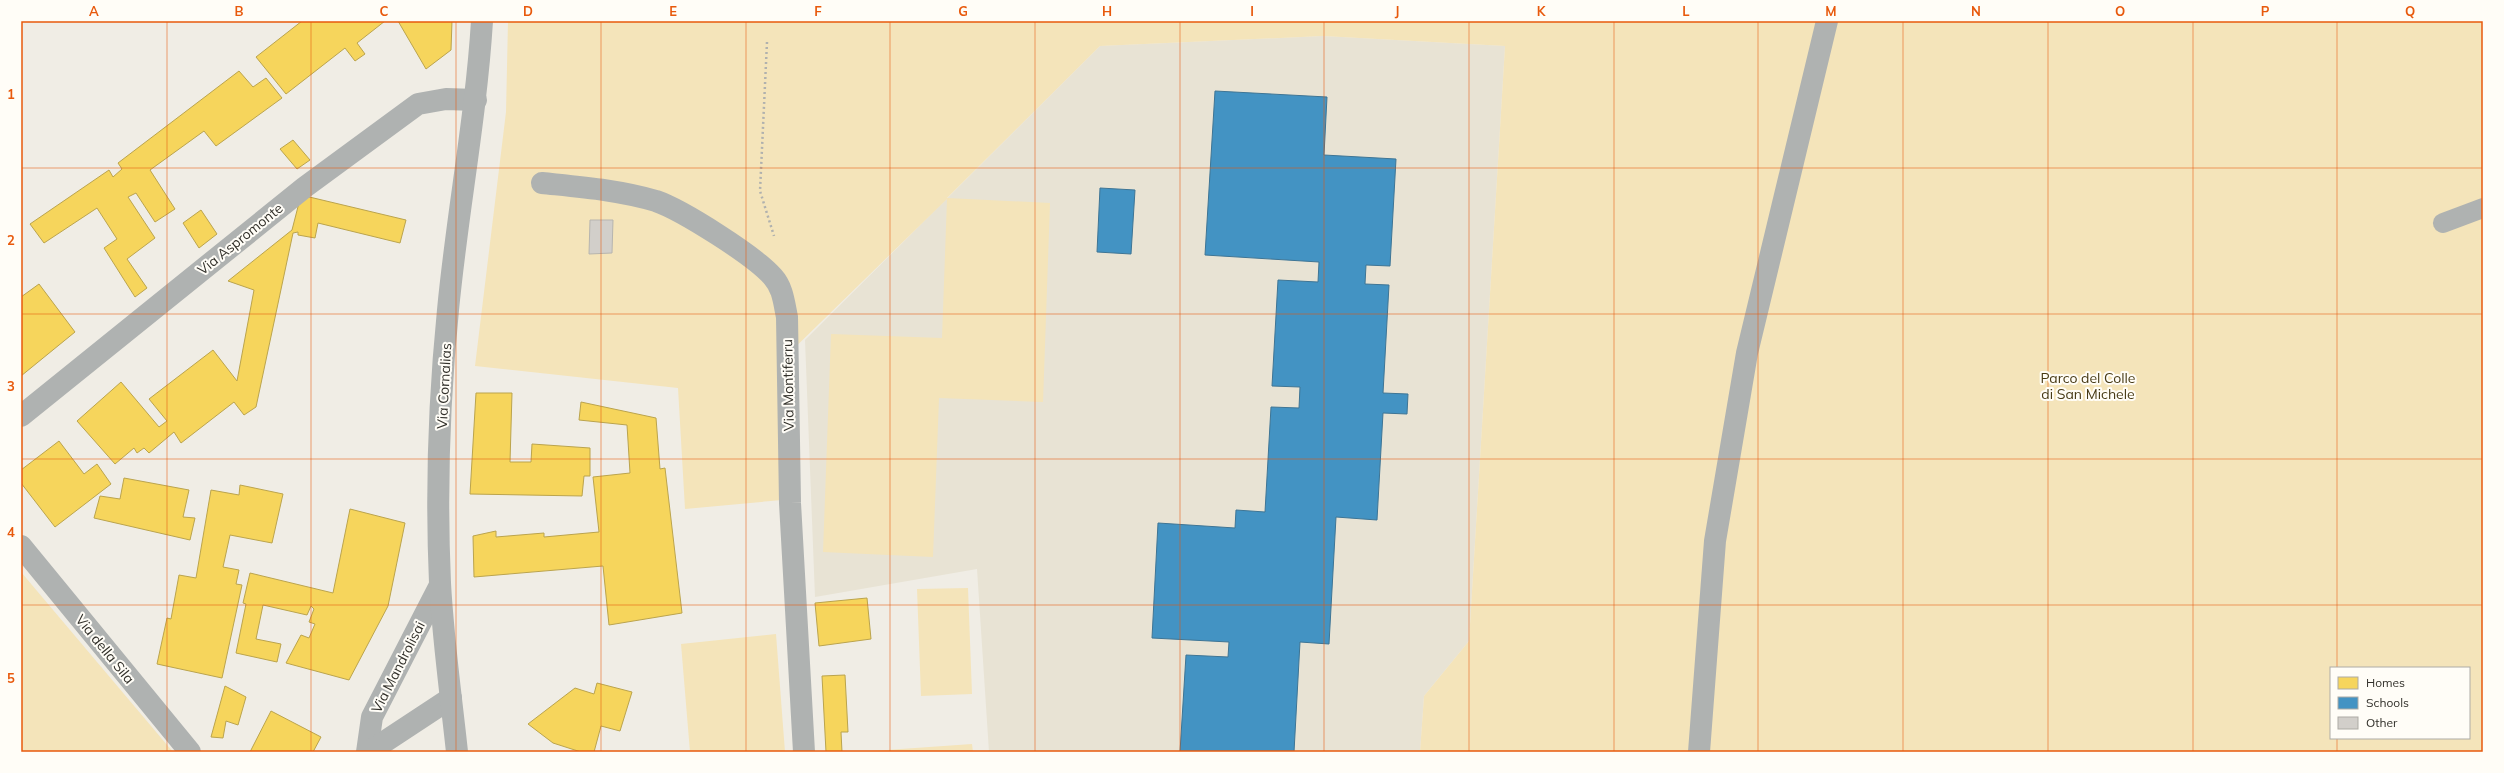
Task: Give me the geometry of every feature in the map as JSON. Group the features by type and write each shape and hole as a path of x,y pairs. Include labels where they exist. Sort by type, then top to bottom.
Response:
{"street":[{"name":"Via Cornalias","path":"457,752 440,585 439,514 448,311 476,100 482,21"},
{"path":"1699,752 1716,534 1747,354 1827,21"},
{"name":"Via Aspromonte","path":"21,416 305,187 418,104 446,99 476,100"},
{"name":"Via Montiferru","path":"542,183 604,190 656,201 686,215 757,263 774,278 782,294 787,317 790,503 804,752"},
{"name":"Via della Sila","path":"21,546 190,752"},
{"name":"Via Mandrolisai","path":"368,752 372,717 440,585"},
{"name":"Via Mandrolisai","path":"368,752 451,698"}],"lane":[{"path":"2442,223 2483,208"}],"path":[{"path":"757,263 775,238 760,191 767,42"}],"shaded area":[{"path":"1323,36 1505,46 1469,641 1424,696 1420,752 989,752 977,569 815,597 805,340 1100,46"}],"green space":[{"name":"Parco del Colle di San Michele","path":"508,21 2483,21 2483,752 1420,752 1424,696 1469,641 1505,46 1323,36 1100,46 947,198 1050,203 1043,402 939,398 933,557 823,552 831,334 942,338 947,199 778,364 782,500 685,509 678,388 475,366 506,112"},
{"path":"21,572 173,752 21,752"},
{"path":"968,588 972,694 921,696 917,589"},
{"path":"776,634 785,752 690,752 681,644"},
{"path":"972,744 973,752 858,752"}],"building: Homes":[{"path":"302,21 385,21 357,43 365,54 355,61 345,48 286,94 256,57"},
{"path":"398,21 452,21 451,50 426,69"},
{"path":"239,71 253,87 266,78 282,98 216,146 204,131 150,170 175,209 155,222 136,193 128,197 155,238 127,259 147,288 135,297 104,248 117,239 97,208 44,243 30,224 109,170 113,177 122,169 118,163"},
{"path":"293,140 310,160 297,169 280,149"},
{"path":"301,195 406,220 400,243 318,223 315,238 298,235 298,232 293,233 256,407 244,415 234,402 181,443 174,432 149,453 144,448 137,453 134,448 115,464 77,421 121,382 159,427 167,421 149,399 213,350 237,381 254,290 228,281 292,230"},
{"path":"201,210 217,234 199,248 183,223"},
{"path":"39,284 75,332 21,376 21,297"},
{"path":"476,393 512,393 510,462 531,462 532,444 590,448 590,476 584,476 582,496 470,494"},
{"path":"581,402 656,418 660,469 665,468 682,613 609,625 603,566 474,577 473,536 496,531 496,537 544,533 544,537 599,532 593,477 630,473 627,425 579,420"},
{"path":"59,441 84,474 97,464 111,484 55,527 21,483 21,470"},
{"path":"124,478 189,490 183,517 195,518 190,540 94,518 100,496 120,499"},
{"path":"240,485 283,494 272,543 230,535 223,567 239,570 236,584 242,585 222,678 157,664 167,618 171,619 179,575 196,578 211,490 239,495"},
{"path":"350,509 405,523 388,606 349,680 286,663 301,635 309,638 315,624 309,622 314,609 311,606 307,615 263,605 256,639 281,644 277,662 236,653 246,604 243,603 250,573 333,593"},
{"path":"867,598 871,639 819,646 815,603"},
{"path":"845,675 848,732 841,732 842,752 826,752 822,676"},
{"path":"597,683 632,692 620,731 601,726 594,752 581,752 553,743 528,724 575,688 594,694"},
{"path":"225,686 246,697 238,725 226,721 223,738 211,737"},
{"path":"271,711 321,737 313,752 250,752"}],"building: Schools":[{"path":"1215,91 1327,97 1324,155 1396,159 1390,266 1366,265 1365,284 1389,285 1383,393 1408,394 1407,414 1383,413 1377,520 1336,517 1329,644 1300,642 1294,752 1180,752 1186,655 1228,657 1229,642 1152,638 1158,523 1235,528 1236,510 1265,512 1271,407 1299,408 1300,387 1272,386 1278,280 1318,282 1319,262 1205,255"},
{"path":"1100,188 1135,190 1131,254 1097,252"}],"building: Other":[{"path":"590,220 613,220 612,253 589,254"}]}
